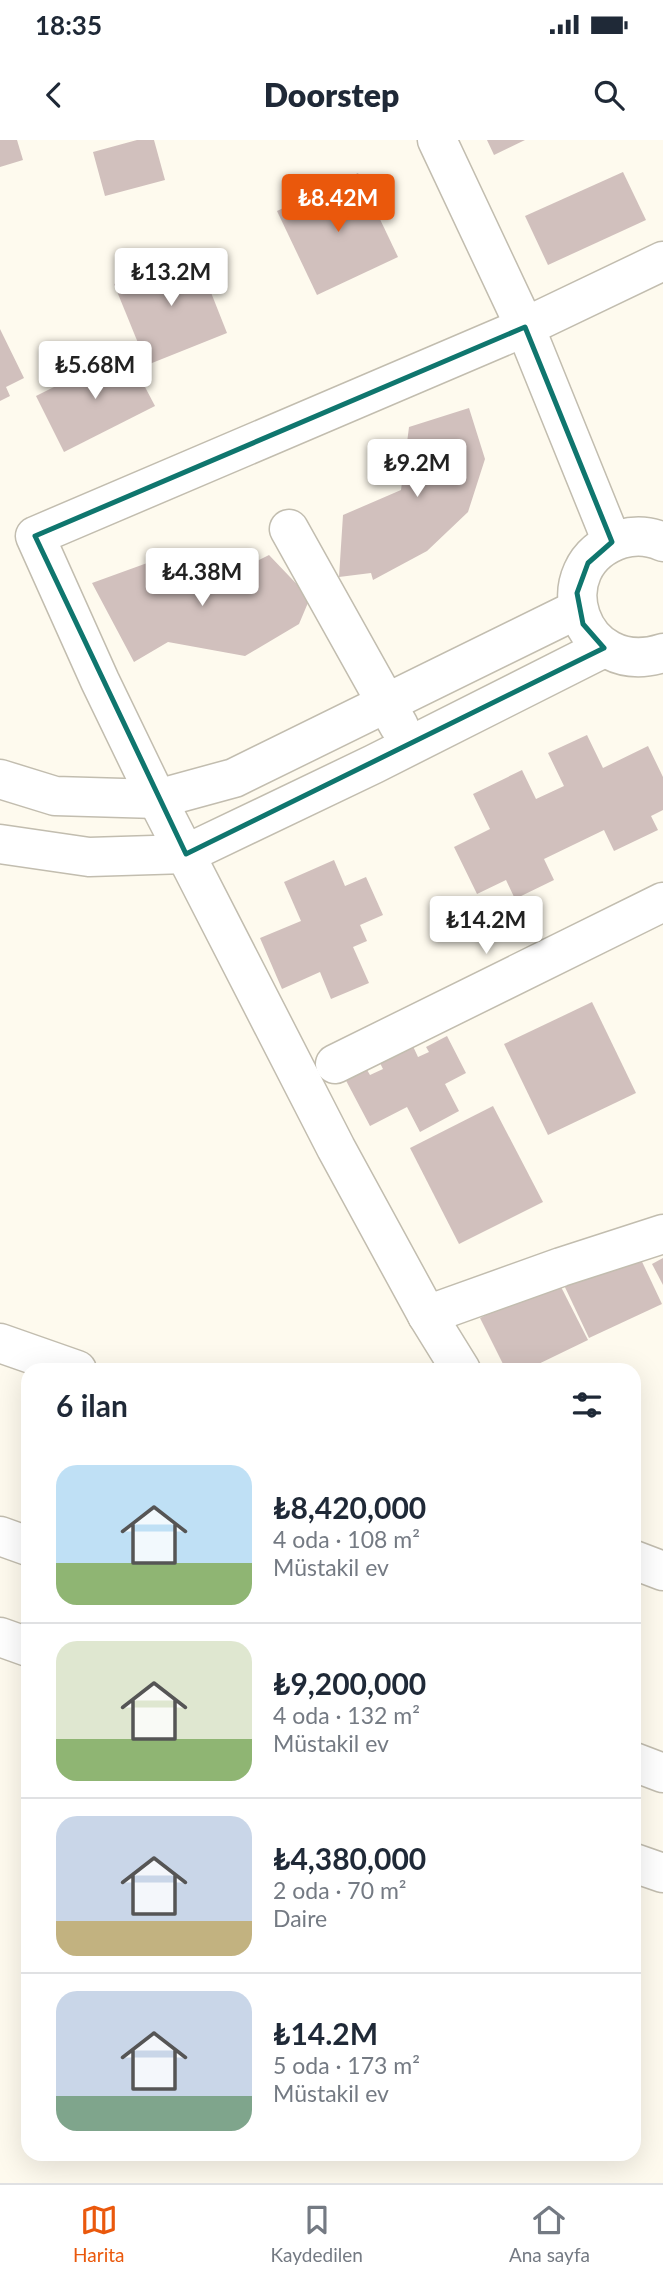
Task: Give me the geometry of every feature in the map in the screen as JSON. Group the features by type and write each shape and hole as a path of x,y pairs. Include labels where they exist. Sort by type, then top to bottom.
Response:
{"main road":[{"path":"437,140 525,327 612,542"},
{"path":"457,1363 336,1149 157,799 35,536 525,327 663,261"},
{"path":"289,529 411,746"},
{"path":"663,542 643,537 627,537 612,542 598,551 588,563 580,577 577,593 583,624 604,648 634,659 650,658 663,653"},
{"path":"0,779 55,796 157,799 234,778 578,609"},
{"path":"0,844 89,857 186,854 411,746 604,648"},
{"path":"335,1064 663,902"},
{"path":"428,1315 663,1234"},
{"path":"0,1343 57,1363"},
{"path":"0,1536 21,1544"},
{"path":"641,1563 663,1571"},
{"path":"0,1637 21,1644"},
{"path":"641,1765 663,1773"},
{"path":"641,1865 663,1873"}],"highlighted area":[{"path":"525,327 612,542 588,563 577,593 583,624 604,648 186,854 35,536"}],"building":[{"path":"0,140 17,140 23,160 0,167"},
{"path":"137,140 154,140 165,180 105,196 93,152"},
{"path":"487,140 525,140 494,155"},
{"path":"623,172 646,220 548,265 525,216"},
{"path":"358,173 398,257 317,295 277,211"},
{"path":"195,252 227,333 147,365 114,284"},
{"path":"0,329 24,378 6,387 10,396 0,401"},
{"path":"126,351 155,406 64,452 36,396"},
{"path":"469,408 485,459 468,512 427,551 373,580 371,573 339,577 343,515 401,490 409,427"},
{"path":"269,555 310,598 299,624 245,656 168,642 134,662 92,583 161,558 208,586"},
{"path":"587,735 603,768 648,746 663,777 663,810 651,816 658,830 614,851 604,830 544,859 554,880 515,899 506,880 477,894 454,847 490,829 473,794 522,770 536,799 564,786 548,753"},
{"path":"334,860 345,886 366,877 383,915 360,925 367,941 353,947 369,983 331,999 320,972 282,989 260,938 301,921 284,882"},
{"path":"592,1002 636,1093 548,1135 504,1044"},
{"path":"447,1036 466,1073 445,1084 459,1111 420,1132 407,1107 370,1126 342,1073 363,1063 370,1075 383,1069 378,1059 411,1042 418,1057 429,1052 426,1047"},
{"path":"493,1106 543,1202 459,1244 410,1148"},
{"path":"636,1249 662,1304 589,1338 563,1283"},
{"path":"663,1258 663,1285 652,1264"},
{"path":"557,1279 588,1340 540,1363 502,1363 480,1318"}]}
